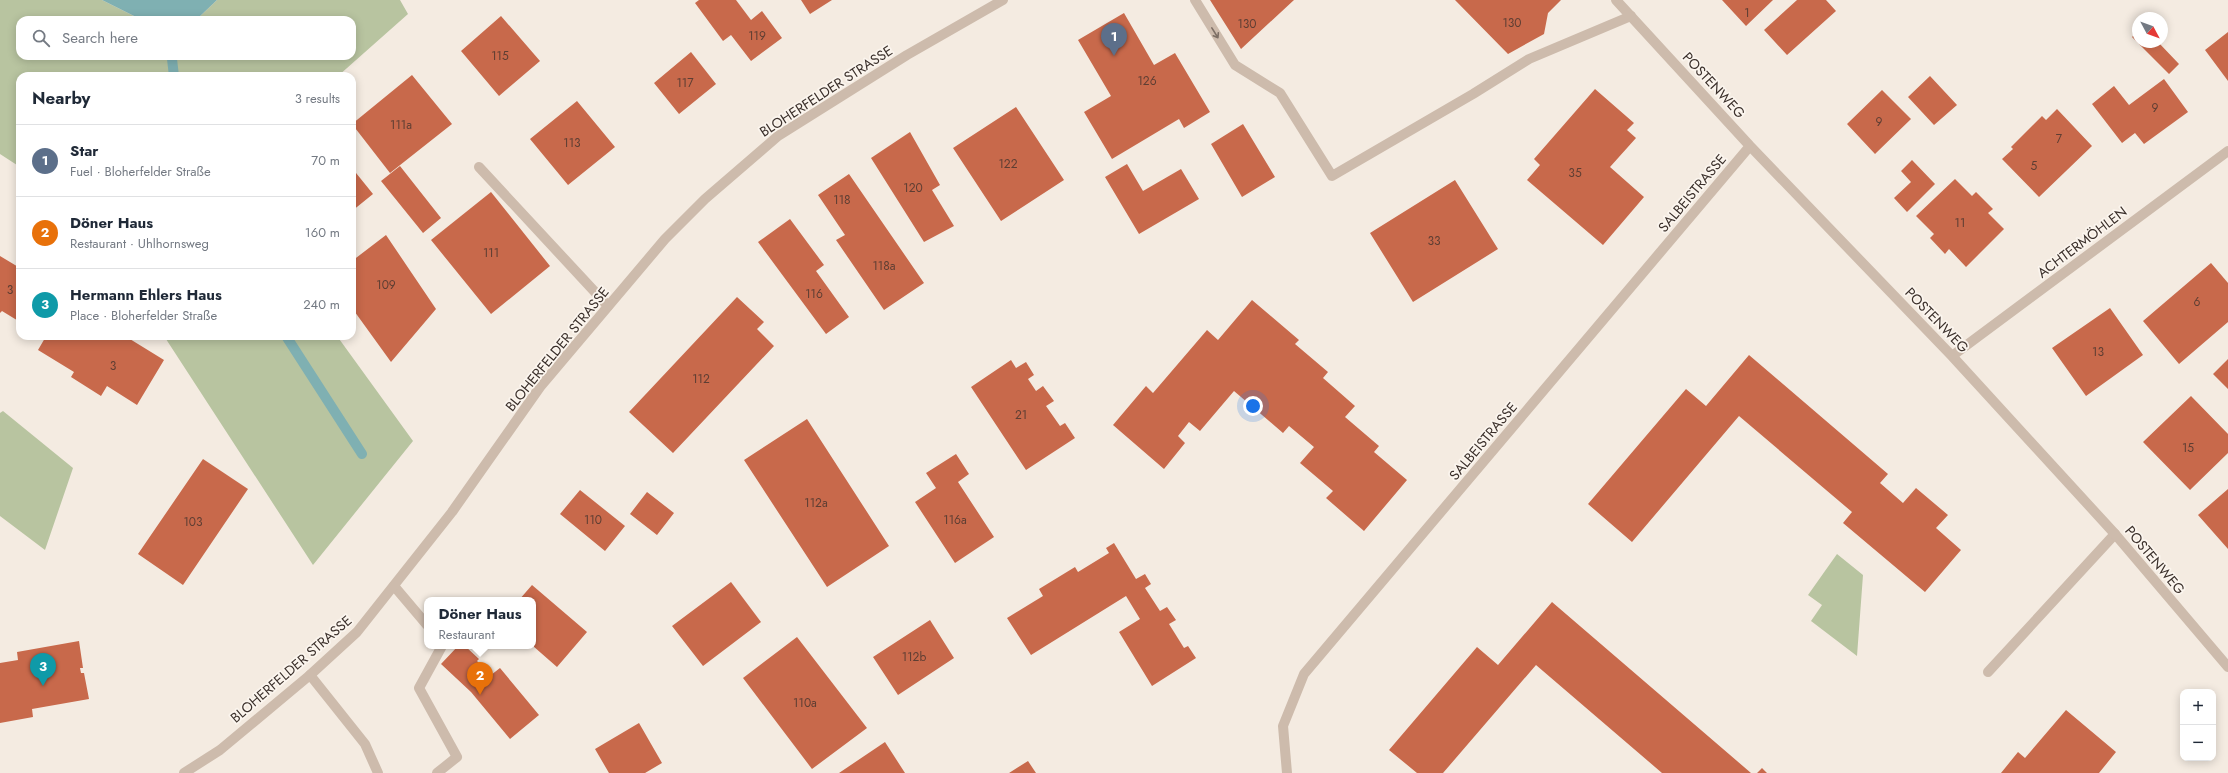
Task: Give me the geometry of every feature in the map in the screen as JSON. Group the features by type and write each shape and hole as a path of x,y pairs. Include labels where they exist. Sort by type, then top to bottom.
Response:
{"street":[{"name":"BLOHERFELDER STRASSE","path":"184,773 220,750 310,675 357,632 452,512 540,387 665,239 705,199 778,136 907,54 1002,0"},
{"path":"1195,0 1235,65 1280,93 1332,176 1473,94 1529,59 1631,16"},
{"name":"POSTENWEG","path":"1616,0 1750,146 1952,356 2115,534 2228,667"},
{"name":"SALBEISTRASSE","path":"1287,773 1283,726 1304,674 1750,146"},
{"name":"ACHTERMÖHLEN","path":"1952,356 2228,151"},
{"path":"479,168 608,306"},
{"path":"1988,672 2115,534"},
{"path":"394,586 424,621"},
{"path":"437,773 457,757 419,688 440,649"},
{"path":"310,675 365,744 378,773"}],"green space":[{"path":"0,0 102,0 134,16 16,16 16,60 356,60 356,16 200,16 217,0 400,0 408,14 343,72 16,72 16,164 0,154"},
{"path":"167,340 340,340 413,441 313,565"},
{"path":"3,411 73,468 45,550 0,516 0,413"},
{"path":"1837,554 1863,575 1857,656 1811,621 1822,605 1808,595"}],"water":[{"path":"102,0 217,0 200,16 134,16"}],"building":[{"path":"699,0 736,0 751,20 762,11 782,38 751,61 731,35 723,41 695,3"},
{"path":"801,0 832,0 810,14"},
{"path":"1210,0 1294,0 1241,49"},
{"path":"1455,0 1561,0 1548,13 1544,34 1508,54"},
{"path":"1722,0 1773,0 1746,26"},
{"path":"1797,0 1826,0 1836,11 1787,55 1764,30"},
{"path":"1124,13 1154,65 1175,53 1210,112 1184,128 1179,119 1112,159 1084,112 1111,96 1078,40"},
{"path":"501,16 540,61 499,96 461,51"},
{"path":"2228,32 2228,81 2205,50"},
{"path":"2143,48 2164,48 2179,64 2169,74"},
{"path":"691,52 716,84 679,114 654,83"},
{"path":"412,75 452,124 390,173 356,129 356,121"},
{"path":"1930,76 1957,105 1934,125 1908,97"},
{"path":"2164,79 2188,112 2144,144 2135,133 2122,143 2092,104 2114,86 2129,105"},
{"path":"1595,89 1634,123 1627,130 1636,138 1610,167 1644,197 1603,245 1527,180 1540,165 1534,159"},
{"path":"1882,90 1911,119 1875,154 1847,124"},
{"path":"577,101 615,147 568,185 530,139"},
{"path":"1016,107 1064,180 1001,221 953,148"},
{"path":"2057,109 2092,146 2039,197 2002,159 2013,149 2011,147 2042,116 2046,120"},
{"path":"1243,124 1275,177 1242,197 1211,144"},
{"path":"910,132 940,185 932,190 954,226 924,242 871,158"},
{"path":"1912,160 1935,184 1907,212 1894,198 1911,182 1901,171"},
{"path":"1127,164 1143,191 1181,169 1199,199 1139,234 1105,177"},
{"path":"400,166 441,218 423,233 381,181"},
{"path":"356,173 373,194 356,208"},
{"path":"849,174 924,283 884,310 836,240 845,235 818,195"},
{"path":"1955,179 1972,196 1976,192 1993,209 1988,213 2004,229 1966,267 1949,249 1945,254 1930,238 1934,234 1916,216"},
{"path":"1455,180 1498,249 1413,302 1370,233"},
{"path":"491,192 550,266 491,314 431,240"},
{"path":"790,219 824,265 816,271 849,317 826,334 758,242"},
{"path":"386,235 436,309 391,362 356,314 356,258"},
{"path":"0,256 16,266 16,320 2,311 0,313"},
{"path":"2211,263 2228,283 2228,322 2179,364 2143,321"},
{"path":"737,297 764,322 757,329 774,346 673,453 629,412"},
{"path":"1252,300 1299,340 1295,344 1328,372 1323,378 1355,406 1345,417 1379,446 1374,452 1407,480 1364,531 1326,498 1333,491 1300,463 1314,447 1289,426 1283,433 1234,391 1200,431 1189,422 1178,436 1185,443 1164,469 1113,425 1146,386 1153,393 1207,330 1218,340"},
{"path":"2110,308 2143,355 2086,396 2052,348"},
{"path":"44,340 132,340 164,360 137,405 107,386 101,396 71,377 74,372 38,350"},
{"path":"1749,355 1888,474 1880,483 1903,503 1916,488 1948,515 1936,528 1961,550 1925,592 1843,523 1852,512 1739,416 1632,542 1588,504 1686,389 1706,406"},
{"path":"2228,359 2228,389 2213,374"},
{"path":"1011,360 1016,368 1026,362 1034,375 1028,379 1036,391 1043,386 1054,401 1046,406 1060,426 1065,423 1075,438 1026,470 971,387"},
{"path":"2191,396 2228,434 2228,453 2190,490 2143,442"},
{"path":"807,419 889,546 827,587 744,460"},
{"path":"956,454 969,474 958,482 994,537 955,563 915,502 936,488 926,473"},
{"path":"203,459 248,489 183,585 138,554"},
{"path":"2228,489 2228,549 2198,515"},
{"path":"580,490 625,526 605,551 560,514"},
{"path":"647,492 674,513 657,535 630,514"},
{"path":"1114,543 1136,579 1145,574 1151,584 1145,588 1160,611 1167,607 1176,620 1169,624 1184,648 1188,646 1196,658 1152,686 1119,632 1140,619 1126,596 1031,655 1007,618 1043,596 1039,589 1075,567 1078,572 1109,553 1106,548"},
{"path":"731,582 761,622 703,666 672,626"},
{"path":"532,585 587,632 557,667 536,649 536,597 522,597"},
{"path":"1552,602 1751,773 1662,773 1536,665 1443,773 1417,773 1389,750 1477,647 1498,665"},
{"path":"930,620 954,658 898,695 873,657"},
{"path":"797,637 867,728 812,769 743,678"},
{"path":"79,641 83,668 80,668 81,673 84,673 89,699 32,709 33,717 0,723 0,663 18,660 17,652"},
{"path":"455,649 468,649 479,659 477,661 491,675 500,668 539,715 510,739 471,692 441,664"},
{"path":"2066,710 2116,752 2099,773 2001,773 2018,752 2025,758"},
{"path":"639,723 662,763 645,773 609,773 595,749"},
{"path":"885,742 905,773 839,773"},
{"path":"1028,761 1036,773 1009,773"},
{"path":"1762,768 1767,773 1757,773"}],"waterway":[{"path":"172,60 174,72"},
{"path":"289,340 362,454"}],"place":[{"name":"Star","path":"1114,56"},
{"name":"Hermann Ehlers Haus","path":"43,686"},
{"name":"Döner Haus","path":"480,695"}]}
